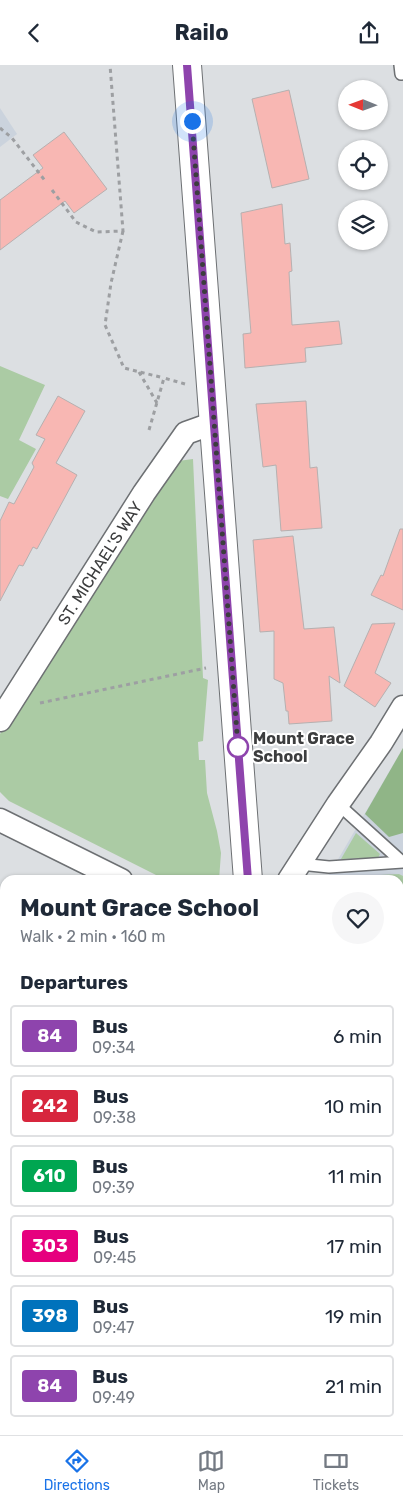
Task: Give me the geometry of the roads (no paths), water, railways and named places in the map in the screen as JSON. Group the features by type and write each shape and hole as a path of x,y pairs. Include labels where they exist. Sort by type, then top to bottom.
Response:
{"street":[{"path":"188,65 248,875"},
{"name":"ST. MICHAEL'S WAY","path":"5,711 144,493 186,433 214,423"},
{"path":"294,872 403,707"},
{"path":"0,820 111,875"}],"lane":[{"path":"338,804 402,862"},
{"path":"294,872 329,867 402,862"}],"place":[{"name":"Mount Grace School","path":"238,747"}]}
